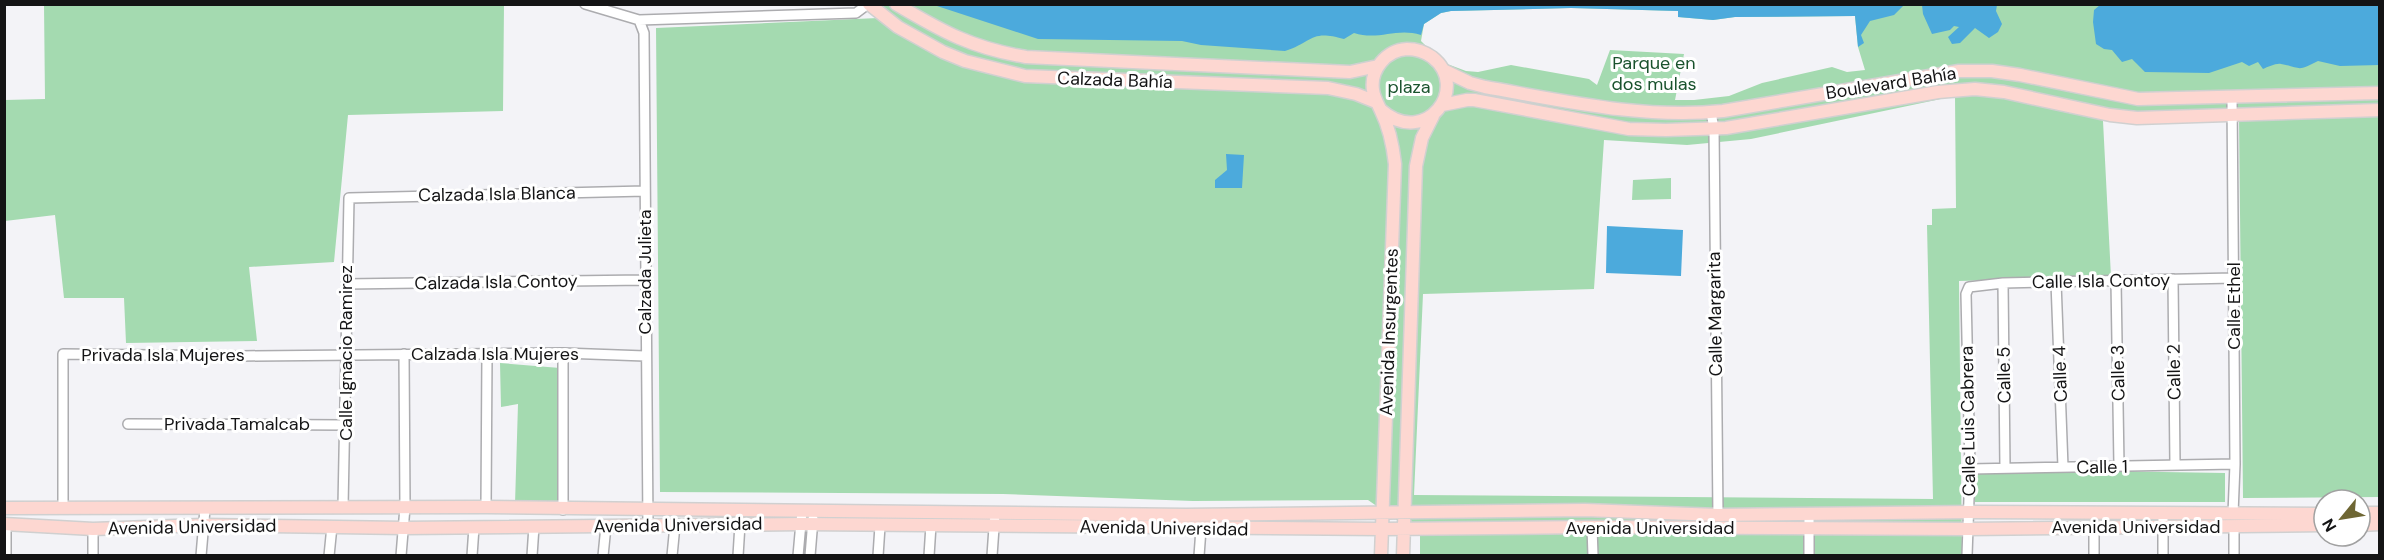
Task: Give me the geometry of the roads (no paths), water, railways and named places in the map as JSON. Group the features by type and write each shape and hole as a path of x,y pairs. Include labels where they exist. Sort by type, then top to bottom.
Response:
{"main road":[{"name":"Calzada Bahía","path":"869,4 898,27 943,52 965,61 1025,76 1329,88 1356,94 1378,106"},
{"name":"Calzada Bahía","path":"896,4 967,43 1026,57 1350,72 1378,66"},
{"path":"1417,50 1436,61 1443,70 1447,88 1438,110 1412,124 1401,123 1390,118 1378,106 1372,84 1378,66 1395,52 1417,50"},
{"name":"Boulevard Bahía","path":"1443,70 1470,83 1485,87 1630,112 1684,115 1959,71 1992,71 2020,75 2138,99 2379,93"},
{"name":"Boulevard Bahía","path":"1438,110 1467,100 1474,100 1629,129 1714,129 1938,92 1975,89 2004,92 2128,117 2379,110"},
{"name":"Avenida Insurgentes","path":"1378,106 1393,149 1395,164 1381,555"},
{"name":"Avenida Insurgentes","path":"1403,555 1416,166 1422,138 1438,110"},
{"path":"1388,348 1410,352"},
{"name":"Avenida Universidad","path":"4,508 486,507 563,510 808,511 1201,529 1592,527 1968,529 2163,527 2234,520"},
{"name":"Avenida Universidad","path":"5,524 93,529 203,525 404,528 740,524 880,526 931,525 994,519 1585,510 1718,515 1970,512 2163,514 2312,524"},
{"name":"Avenida Universidad","path":"2274,520 2312,515"}],"street":[{"path":"585,4 639,20 856,13 869,4"},
{"name":"Calzada Julieta","path":"639,20 644,33 648,526"},
{"name":"Calle Ethel","path":"2232,98 2234,555"},
{"name":"Calle Margarita","path":"1711,112 1714,129 1718,515"},
{"name":"Calzada Isla Blanca","path":"349,198 645,191"},
{"name":"Calle Ignacio Ramirez","path":"344,507 349,198"},
{"name":"Calle Isla Contoy","path":"1969,287 2003,283 2234,278"},
{"name":"Calle 2","path":"2173,279 2175,465"},
{"name":"Calzada Isla Contoy","path":"346,284 645,280"},
{"name":"Calle 3","path":"2116,280 2119,466"},
{"name":"Calle 4","path":"2056,282 2063,467"},
{"name":"Calle 5","path":"2003,283 2005,468"},
{"name":"Calle Luis Cabrera","path":"1968,555 1970,469 1966,294 1969,287"},
{"path":"563,353 563,510"},
{"name":"Calzada Isla Mujeres","path":"345,354 563,353 645,356"},
{"name":"Privada Isla Mujeres","path":"63,507 63,354 241,356 345,354"},
{"path":"401,555 405,507 404,354"},
{"path":"486,507 487,354"},
{"name":"Privada Tamalcab","path":"128,424 346,425"},
{"name":"Calle 1","path":"1970,469 2235,464"},
{"path":"201,555 205,509"},
{"path":"808,511 810,555"},
{"path":"2163,514 2163,555"},
{"path":"1809,515 1809,555"},
{"path":"992,555 994,519"},
{"path":"5,524 6,555"},
{"path":"738,555 740,524"},
{"path":"672,555 675,525"},
{"path":"798,555 807,525"},
{"path":"929,555 931,525"},
{"path":"329,555 332,526"},
{"path":"532,555 534,526"},
{"path":"603,555 606,526"},
{"path":"878,555 880,526"},
{"path":"472,555 474,527"},
{"path":"1592,527 1593,555"},
{"path":"2094,527 2094,555"},
{"path":"93,529 93,555"},
{"path":"1199,555 1201,529"}],"water":[{"path":"1904,4 1894,15 1870,21 1861,35 1864,43 1858,47 1855,16 1735,17 1713,20 1678,17 1678,11 1571,8 1451,11 1441,13 1424,24 1421,35 1404,32 1372,36 1354,33 1344,39 1324,35 1285,51 1201,45 1182,41 1038,39 934,5"},
{"path":"1922,5 1997,5 1996,11 2002,24 1998,32 1989,38 1975,28 1960,43 1952,44 1948,37 1959,27 1954,26 1950,30 1932,34 1923,14"},
{"path":"2100,5 2379,5 2379,65 2340,66 2318,61 2303,68 2279,64 2263,69 2258,62 2249,66 2242,62 2209,73 2145,72 2132,59 2122,62 2112,50 2104,49 2096,44 2094,10"},
{"path":"1226,154 1244,155 1242,188 1215,188 1215,180 1227,170"},
{"path":"1607,226 1683,230 1681,276 1606,273"}],"park label":[{"name":"Parque en dos mulas","path":"1654,73"},
{"name":"plaza","path":"1409,87"}]}
